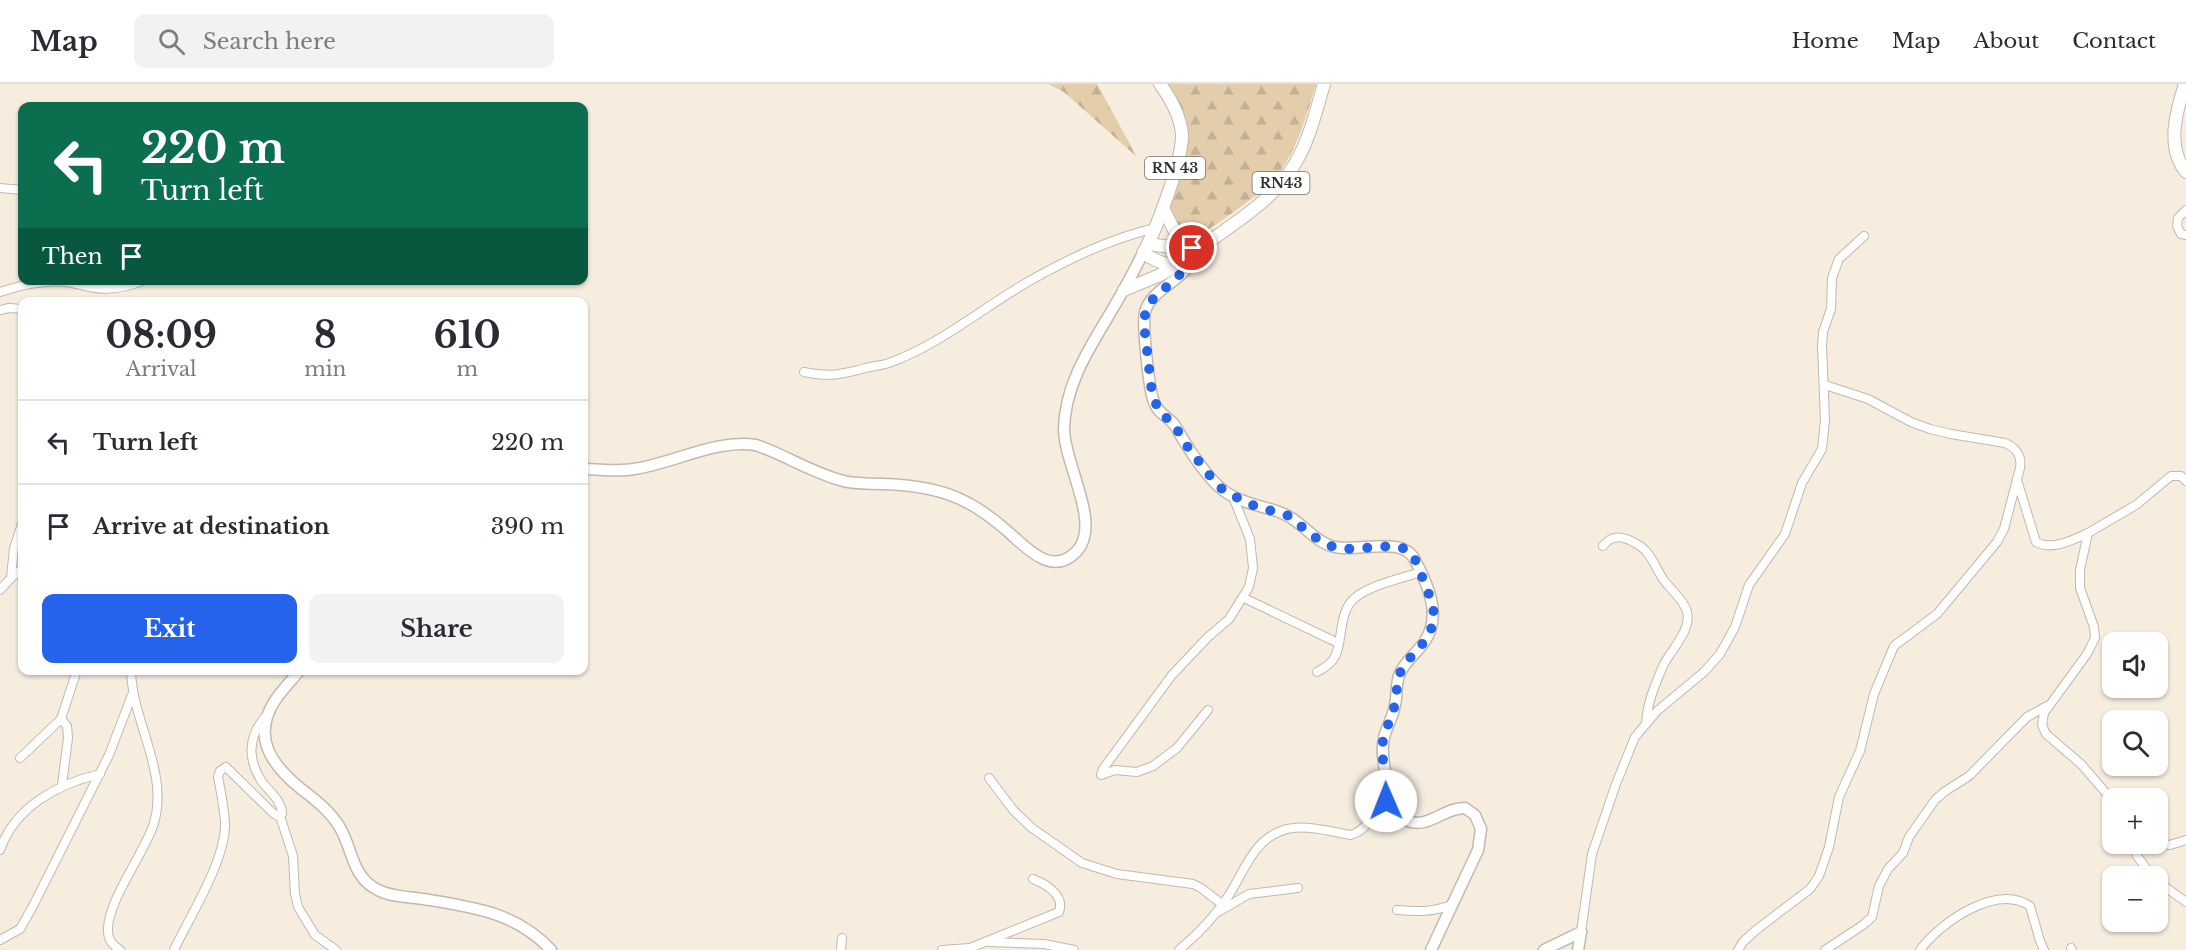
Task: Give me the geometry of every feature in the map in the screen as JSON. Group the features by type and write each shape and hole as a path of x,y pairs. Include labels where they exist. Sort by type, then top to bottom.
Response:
{"main road":[{"name":"RN 43","path":"1146,248 1156,228 1179,154 1182,136 1179,118 1170,98 1160,84"},
{"name":"RN43","path":"1195,250 1241,219 1281,184 1295,165 1306,144 1324,84"},
{"path":"2185,84 2177,109 2174,133 2176,150 2186,172"},
{"path":"1162,208 1174,230 1195,250"},
{"path":"1146,248 1195,250"},
{"path":"1146,248 1165,264 1182,262"},
{"path":"588,468 621,471 636,469 720,446 744,443 756,445 840,480 926,488 954,496 977,507 992,518 1029,553 1046,561 1062,561 1070,558 1081,546 1086,528 1082,501 1067,456 1064,431 1066,404 1085,356 1146,248"},
{"path":"1124,290 1160,275 1182,262 1195,250"},
{"path":"1195,250 1188,267 1147,307 1144,322 1152,393 1159,412 1173,423 1218,487 1233,497 1287,515 1316,538 1333,547 1347,549 1394,546 1406,549 1414,557 1432,604 1433,625 1425,641 1404,665 1399,675 1394,708 1382,745 1386,801 1390,810 1414,824 1426,822 1460,808 1471,810 1481,830 1478,850 1431,950"},
{"path":"296,675 275,700 268,714 266,741 268,753 282,773 332,816 344,834 355,866 371,886 388,894 466,906 496,914 524,926 551,950"},
{"path":"1544,950 1581,932"},
{"path":"1578,950 1581,932"}],"street":[{"path":"0,188 18,190"},
{"path":"2186,210 2178,218 2177,226 2181,234 2186,235"},
{"path":"804,372 841,375 905,356 943,336 1053,268 1127,235 1156,228"},
{"path":"1581,932 1592,854 1635,737 1664,704 1704,672 1720,654 1731,636 1749,585 1785,534 1802,483 1822,449 1825,385 1822,346 1823,332 1832,309 1832,278 1839,259 1864,237"},
{"path":"0,292 24,285"},
{"path":"81,285 104,289 118,289 130,285"},
{"path":"0,310 18,309"},
{"path":"1738,950 1756,930 1810,889 1819,876 1829,847 1837,805 1860,751 1874,694 1891,652 1900,641 1937,614 1998,542 2004,529 2021,461 2018,453 2005,443 1951,435 1930,429 1911,422 1868,399 1825,385"},
{"path":"2017,478 2036,542 2053,545 2088,533 2128,510 2171,476 2181,476 2186,481"},
{"path":"1208,710 1177,748 1153,766 1137,772 1114,770 1101,775 1103,769 1172,675 1208,637 1223,626 1244,598 1252,578 1251,552 1247,530 1233,497"},
{"path":"2088,533 2080,570 2080,588 2094,627 2095,638 2087,654 2050,705 2042,720 2046,735 2081,764 2102,788"},
{"path":"11,578 14,548 18,536"},
{"path":"1603,546 1609,539 1618,537 1629,539 1644,547 1671,591 1687,611 1688,620 1684,632 1665,663 1653,689 1646,711 1646,724"},
{"path":"0,590 18,572"},
{"path":"1317,672 1334,658 1341,625 1354,598 1421,572"},
{"path":"1244,598 1338,643"},
{"path":"20,758 61,719 75,675"},
{"path":"120,950 108,936 108,925 121,889 153,825 159,803 157,781 133,694 131,675"},
{"path":"0,940 20,929 100,774 133,694"},
{"path":"1826,950 1863,926 1872,917 1879,886 1888,869 1903,853 1909,837 1935,800 1969,776 2027,717 2050,705"},
{"path":"268,714 252,736 252,752 258,774 280,805 282,812 280,816 293,856 298,907 315,935 336,950"},
{"path":"61,719 67,726 68,738 62,785"},
{"path":"174,950 222,846 225,823 220,771 226,767 273,813 280,816"},
{"path":"0,850 11,825 20,815 62,785 100,774"},
{"path":"989,778 1014,811 1032,828 1082,863 1105,871 1131,876 1193,884 1222,904"},
{"path":"1179,950 1222,904 1256,850 1266,839 1281,831 1299,828 1350,835 1358,833 1369,820 1386,784"},
{"path":"2168,845 2186,840"},
{"path":"942,950 970,948 1060,910 1060,903 1053,890 1033,879"},
{"path":"1213,915 1250,894 1298,888"},
{"path":"2168,889 2186,902"},
{"path":"1920,950 1935,934 1973,907 1987,901 2002,899 2018,900 2030,906 2044,950"},
{"path":"1397,910 1421,913 1435,911 1452,904"},
{"path":"841,950 842,938"},
{"path":"986,941 1044,945 1074,950"}],"green space":[{"path":"1048,84 1097,84 1137,157 1064,92"},
{"path":"1168,84 1316,84 1298,138 1277,175 1263,191 1226,218 1209,229 1193,235 1181,232 1173,217 1170,203 1188,139 1182,110"}],"route":[{"path":"1192,248 1197,251 1192,262 1179,277 1151,301 1145,314 1147,356 1153,400 1159,412 1173,423 1187,446 1218,487 1225,492 1257,507 1287,515 1316,538 1333,547 1347,549 1394,546 1406,549 1414,557 1424,579 1434,613 1433,625 1425,641 1404,665 1396,686 1394,708 1383,739 1386,801"}]}
